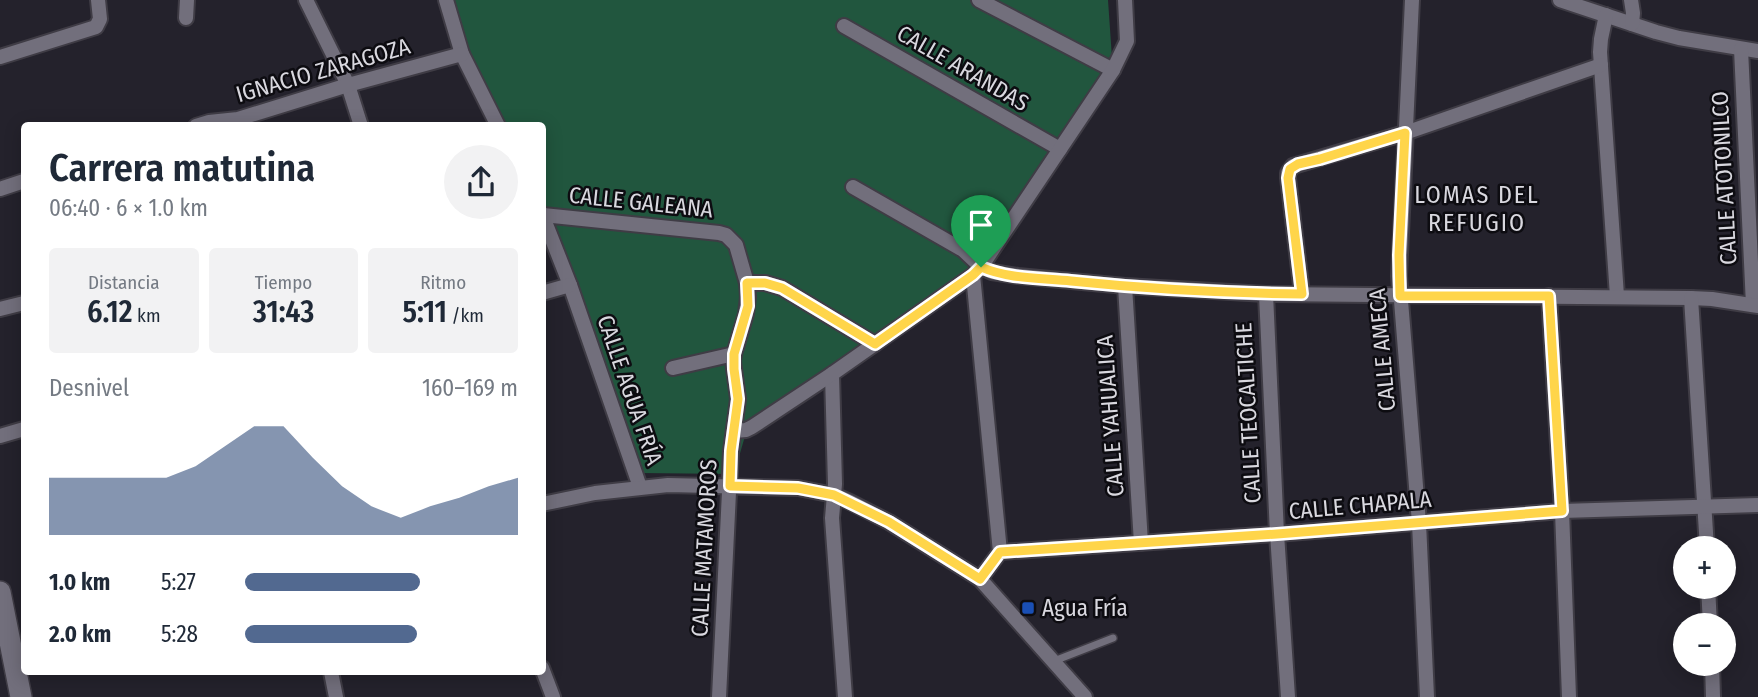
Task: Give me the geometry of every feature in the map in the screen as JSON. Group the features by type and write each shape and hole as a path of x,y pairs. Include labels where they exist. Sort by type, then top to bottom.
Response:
{"street":[{"path":"0,57 91,29 99,24 98,0"},
{"path":"186,18 187,0"},
{"path":"306,0 348,85 360,122"},
{"path":"446,0 462,54 496,122"},
{"path":"979,0 1113,70"},
{"path":"734,430 752,427 977,271 1124,50 1127,41 1125,0"},
{"name":"CALLE AMECA","path":"1412,0 1399,255 1419,523 1427,697"},
{"path":"1560,0 1679,38 1758,51"},
{"path":"1631,0 1632,24"},
{"path":"1606,15 1601,39 1601,65 1617,296"},
{"name":"CALLE ARANDAS","path":"844,26 1060,149"},
{"name":"CALLE ATOTONILCO","path":"1741,49 1756,305"},
{"name":"IGNACIO ZARAGOZA","path":"228,122 462,54"},
{"path":"1302,294 1288,178 1290,169 1298,164 1405,133 1601,65"},
{"path":"0,189 21,182"},
{"path":"853,187 963,250 977,271 1000,552 980,579"},
{"name":"CALLE GALEANA","path":"546,214 719,233 732,239"},
{"name":"CALLE AGUA FRÍA","path":"546,222 640,487 668,485 798,488 834,495 889,522 980,579 1085,697"},
{"name":"CALLE MATAMOROS","path":"719,697 731,451 738,399 734,354 748,306 747,283 739,252 732,239"},
{"path":"977,271 1125,286 1266,294 1617,296 1712,299 1756,305"},
{"path":"747,283 765,283 782,288 875,344"},
{"path":"546,292 570,285"},
{"name":"CALLE YAHUALICA","path":"1125,286 1140,542"},
{"name":"CALLE TEOCALTICHE","path":"1266,294 1277,534 1289,697"},
{"path":"1549,296 1562,511 1569,697"},
{"path":"1690,298 1706,536"},
{"path":"0,309 21,304"},
{"path":"673,368 734,354"},
{"path":"832,374 835,484 832,517 845,697"},
{"path":"0,436 21,430"},
{"path":"546,503 640,487"},
{"name":"CALLE CHAPALA","path":"1000,552 1277,534 1562,511 1758,505"},
{"path":"0,592 17,639 21,697"},
{"path":"331,675 335,697"},
{"path":"545,675 553,697"},
{"path":"1712,676 1713,697"}],"lane":[{"path":"1054,662 1113,638"}],"green space":[{"path":"445,0 1108,0 1112,58 972,275 745,436 734,474 639,473 546,231 546,122 495,122"}],"place":[{"name":"Agua Fría","path":"1028,608"}],"district":[{"name":"LOMAS DEL REFUGIO","path":"1477,209"}],"route":[{"path":"1405,133 1399,255 1400,296 1549,296 1562,511 1277,534 1000,552 980,579 889,522 834,495 798,488 730,486 731,451 738,399 733,361 748,306 747,283 765,283 782,288 875,344 981,267 992,272 1018,276 1125,286 1302,294 1288,178 1290,169 1298,164 1405,133"}]}
